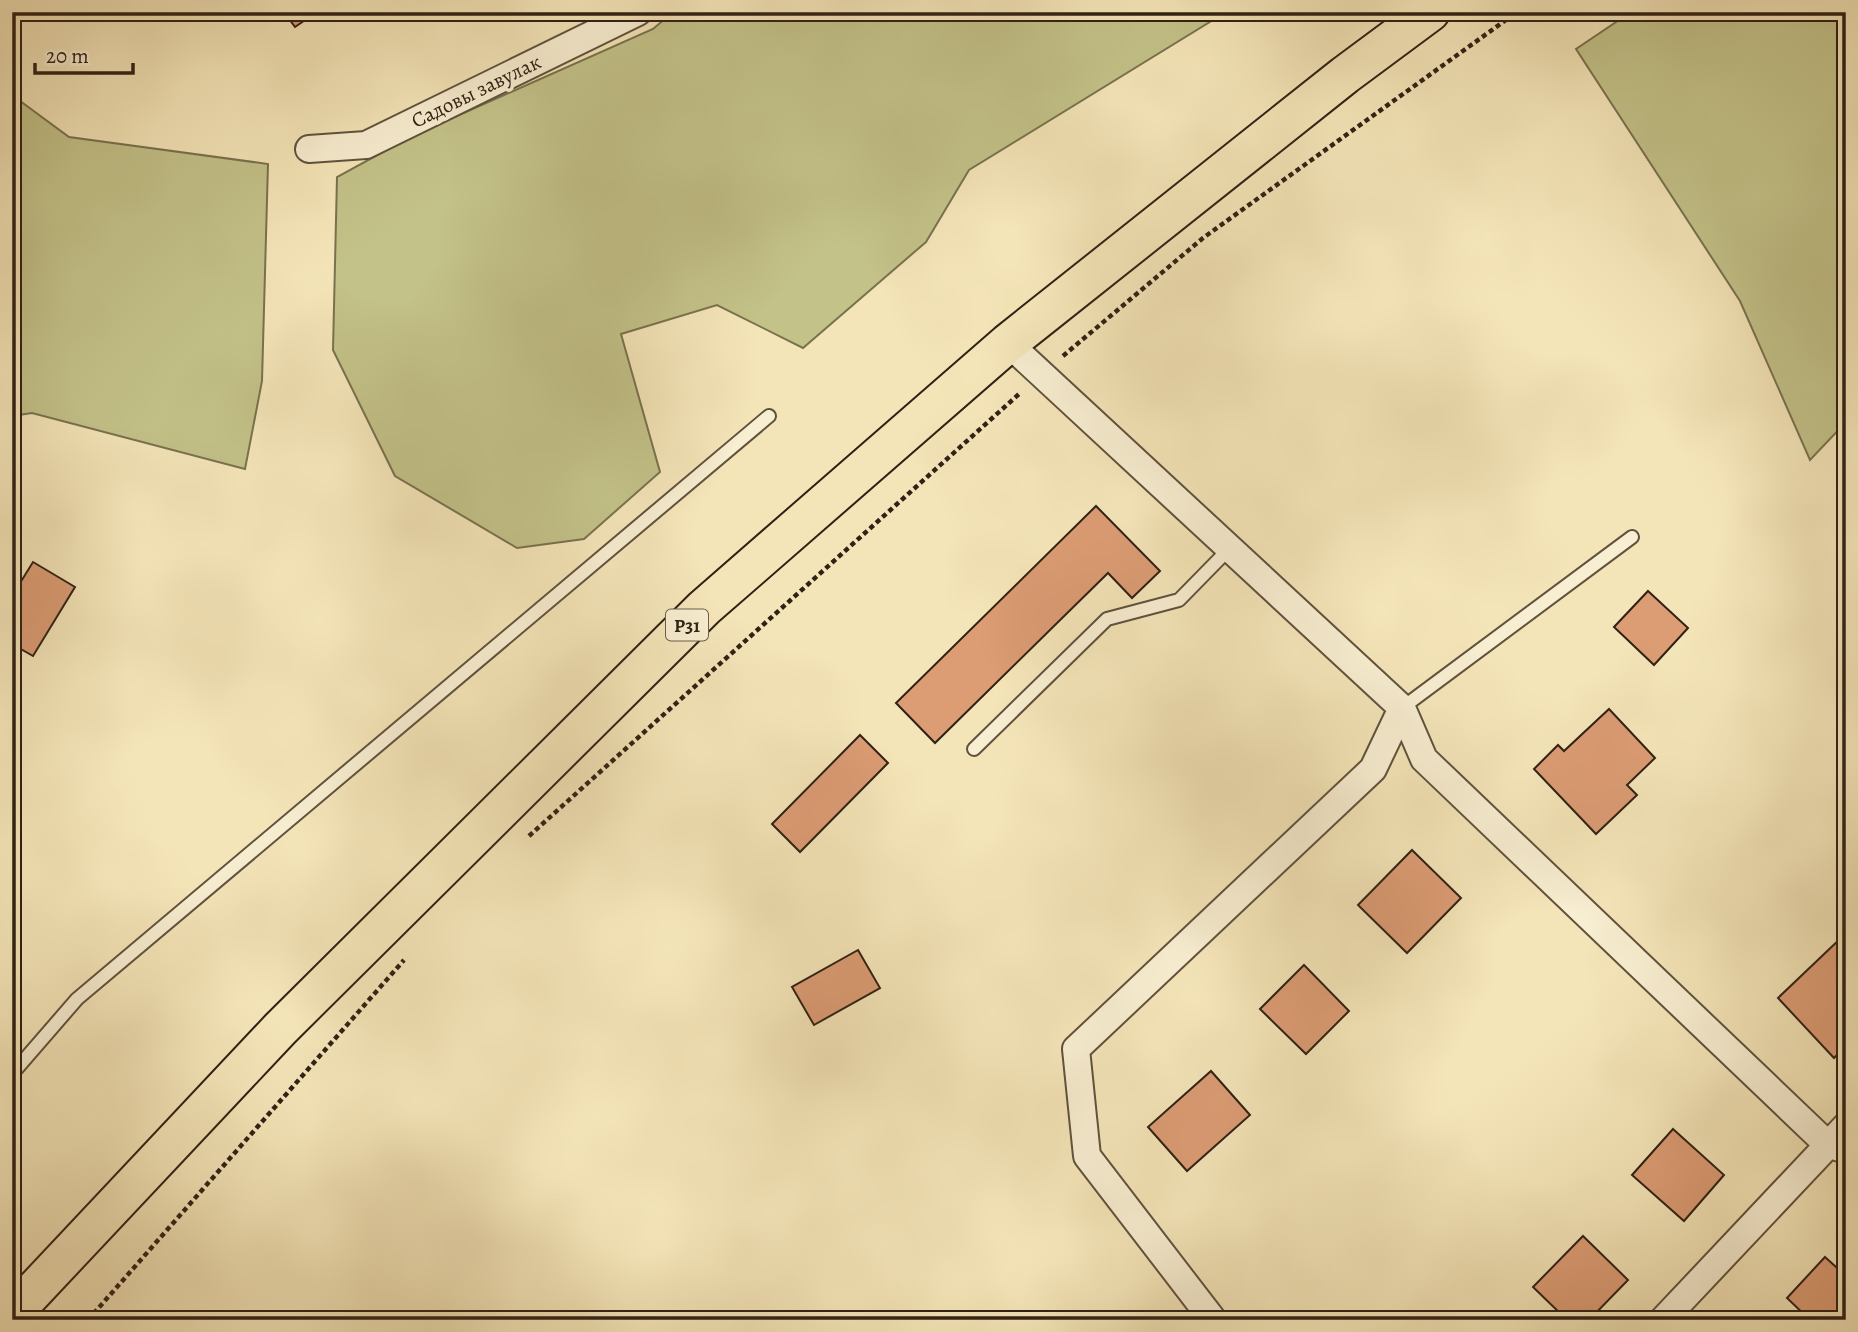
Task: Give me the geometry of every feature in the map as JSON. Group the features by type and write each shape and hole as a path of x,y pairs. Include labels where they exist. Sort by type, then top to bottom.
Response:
{"main road":[{"name":"Р31","path":"12,1314 280,1029 704,608 1007,343 1334,83 1430,12"}],"street":[{"name":"Садовы завулак","path":"309,149 366,145 638,12"},
{"path":"1007,343 1402,708 1424,759 1836,1147"},
{"path":"1213,1320 1087,1156 1076,1049 1373,769 1402,708"},
{"path":"1663,1320 1836,1147 1846,1126"}],"lane":[{"path":"12,1074 77,999 769,416"},
{"path":"1402,708 1632,537"},
{"path":"974,749 1107,619 1179,600 1229,549"}],"path":[{"path":"524,841 1040,375 1203,238 1517,12"},
{"path":"88,1320 406,958"}],"shaded area":[{"path":"673,12 1226,12 969,170 926,242 803,348 717,305 621,334 660,472 584,539 517,548 395,476 333,350 337,177 414,135 653,29"},
{"path":"1631,12 1846,12 1846,422 1810,460 1740,301 1576,49"},
{"path":"12,95 69,137 268,164 262,381 245,469 32,413 12,416"}],"building":[{"path":"284,12 317,12 295,27"},
{"path":"1096,506 1160,571 1132,598 1108,573 935,743 896,703"},
{"path":"33,562 75,587 33,656 12,644 12,596"},
{"path":"1648,591 1688,628 1654,665 1614,627"},
{"path":"1609,709 1655,758 1627,785 1637,795 1596,834 1534,769 1558,745 1564,751"},
{"path":"860,735 888,763 800,852 772,824"},
{"path":"1412,850 1461,898 1407,953 1358,905"},
{"path":"1842,937 1846,941 1846,1046 1834,1058 1778,998"},
{"path":"858,950 880,988 814,1025 792,987"},
{"path":"1304,965 1349,1011 1306,1054 1260,1009"},
{"path":"1211,1071 1250,1115 1187,1171 1148,1127"},
{"path":"1673,1129 1724,1175 1684,1221 1632,1175"},
{"path":"1583,1236 1628,1280 1589,1320 1567,1320 1533,1287"},
{"path":"1825,1257 1846,1276 1846,1316 1842,1320 1810,1320 1787,1298"}]}
